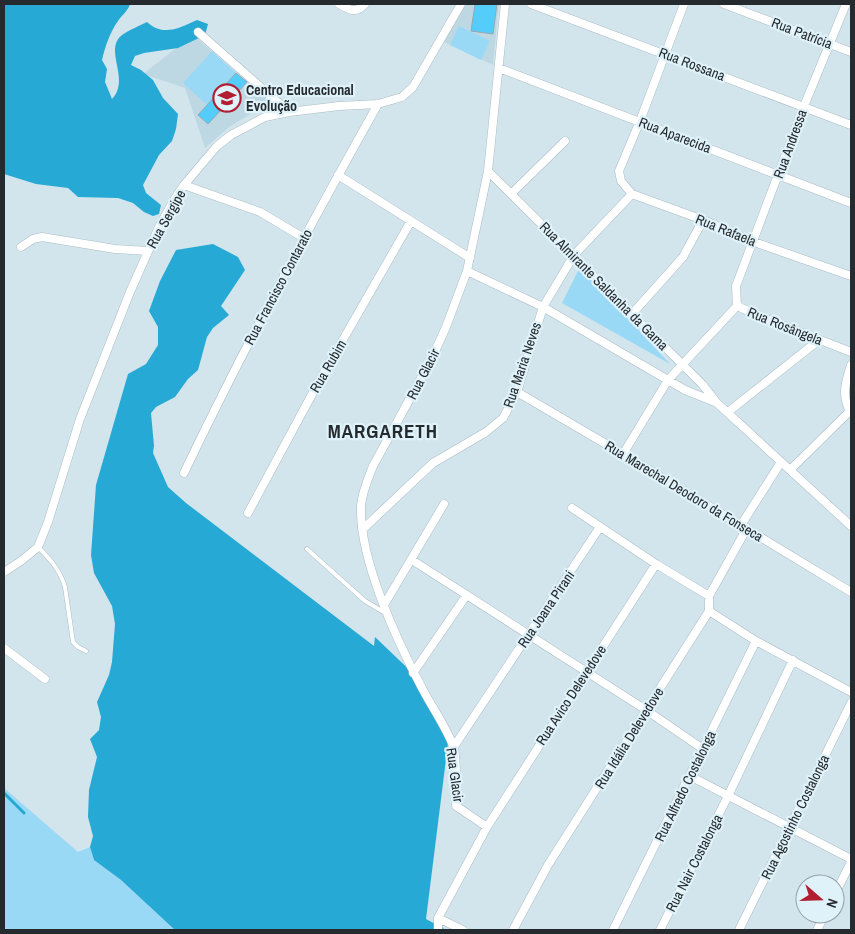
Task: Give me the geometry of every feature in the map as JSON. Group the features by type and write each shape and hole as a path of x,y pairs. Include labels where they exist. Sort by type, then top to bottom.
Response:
{"street":[{"path":"338,4 353,11 363,6"},
{"name":"Rua Sergipe","path":"4,572 38,547 99,367 148,251 163,220 184,185 217,146 231,135 266,118 289,112 378,104 402,97 413,87 462,4"},
{"name":"Rua Glacir","path":"487,826 456,806 454,748 414,672 384,605 368,559 361,506 366,483 373,466 431,360 446,327 467,271 488,171 505,4"},
{"name":"Rua Rossana","path":"531,4 851,125"},
{"path":"632,194 619,179 619,171 684,4"},
{"name":"Rua Patrícia","path":"724,4 851,52"},
{"name":"Rua Andressa","path":"736,286 804,106 846,4"},
{"path":"198,32 289,112"},
{"name":"Rua Aparecida","path":"499,68 851,203"},
{"name":"Rua Francisco Contarato","path":"184,473 223,391 378,104"},
{"path":"512,194 565,140"},
{"name":"Rua Almirante Saldanha da Gama","path":"488,171 574,255 717,402 851,526"},
{"path":"338,175 470,258"},
{"path":"184,185 260,212 304,238"},
{"name":"Rua Rafaela","path":"632,194 703,220 754,242 851,276"},
{"name":"Rua Maria Neves","path":"363,529 433,463 494,427 508,409 516,392 543,307 574,255 632,194"},
{"path":"632,314 683,257 703,220"},
{"name":"Rua Rubim","path":"248,513 312,393 411,221"},
{"path":"21,247 33,239 42,237 114,249 148,251"},
{"name":"Rua Almirante Saldanha da Gama","path":"467,271 543,307 693,394 717,402"},
{"name":"Rua Rosângela","path":"736,286 737,306 851,352"},
{"path":"623,454 668,380 737,306"},
{"path":"728,412 819,340"},
{"path":"790,470 851,412 844,395 851,365"},
{"name":"Rua Marechal Deodoro da Fonseca","path":"516,392 744,526 851,592"},
{"path":"781,462 744,526 710,596 709,611 756,641 851,692"},
{"path":"384,605 444,504"},
{"path":"572,508 656,564 710,596"},
{"name":"Rua Joana Pirani","path":"454,748 600,526"},
{"path":"412,560 646,710 703,749"},
{"name":"Rua Avico Delevedove","path":"438,918 487,826 656,564"},
{"path":"414,672 466,596"},
{"name":"Rua Idália Delevedove","path":"513,930 548,865 709,611"},
{"name":"Rua Alfredo Costalonga","path":"613,930 756,641"},
{"path":"4,648 45,679"},
{"name":"Rua Nair Costalonga","path":"660,930 728,796 793,660"},
{"name":"Rua Agostinho Costalonga","path":"739,930 851,703"},
{"path":"690,776 851,860 844,874"},
{"path":"438,930 438,918 463,930"}],"lane":[{"path":"38,547 54,563 63,579 73,642 78,647 86,650"},
{"path":"307,549 365,600 388,615"}],"shaded area":[{"path":"4,4 130,4 113,30 102,60 107,69 105,82 112,99 119,83 115,49 117,41 122,35 147,22 153,27 165,30 172,30 197,20 208,24 205,35 178,48 135,56 131,65 141,70 153,80 163,98 178,114 172,141 159,155 143,185 146,193 161,205 159,214 153,216 144,212 133,203 118,198 78,197 68,188 36,184 4,174"},
{"path":"466,4 499,4 493,65 444,42"},
{"path":"459,26 490,41 481,60 450,45"},
{"name":"Centro Educacional Evolução","path":"193,35 277,108 254,112 229,127 205,148 185,88 143,74"},
{"path":"212,51 236,73 207,105 183,83"},
{"path":"213,244 238,257 245,270 221,306 229,315 213,328 207,337 198,370 188,379 175,397 156,407 151,413 153,453 168,487 186,503 374,646 375,637 422,682 449,735 426,919 446,930 175,930 121,880 94,860 90,847 93,836 88,817 89,790 97,757 90,739 99,730 101,717 97,702 109,675 112,662 115,624 112,606 94,573 91,555 96,485 128,374 146,364 158,345 158,327 149,311 160,281 176,250"},
{"path":"580,267 670,364 562,303"},
{"path":"4,788 78,852 90,847 94,860 121,880 175,930 4,930"}],"building":[{"path":"475,4 497,4 493,34 471,31"},
{"path":"236,73 247,82 208,124 198,115"}],"waterway":[{"path":"4,793 24,813"}],"place":[{"name":"Centro Educacional Evolução","path":"227,98"}],"district":[{"name":"MARGARETH","path":"383,431"}]}
